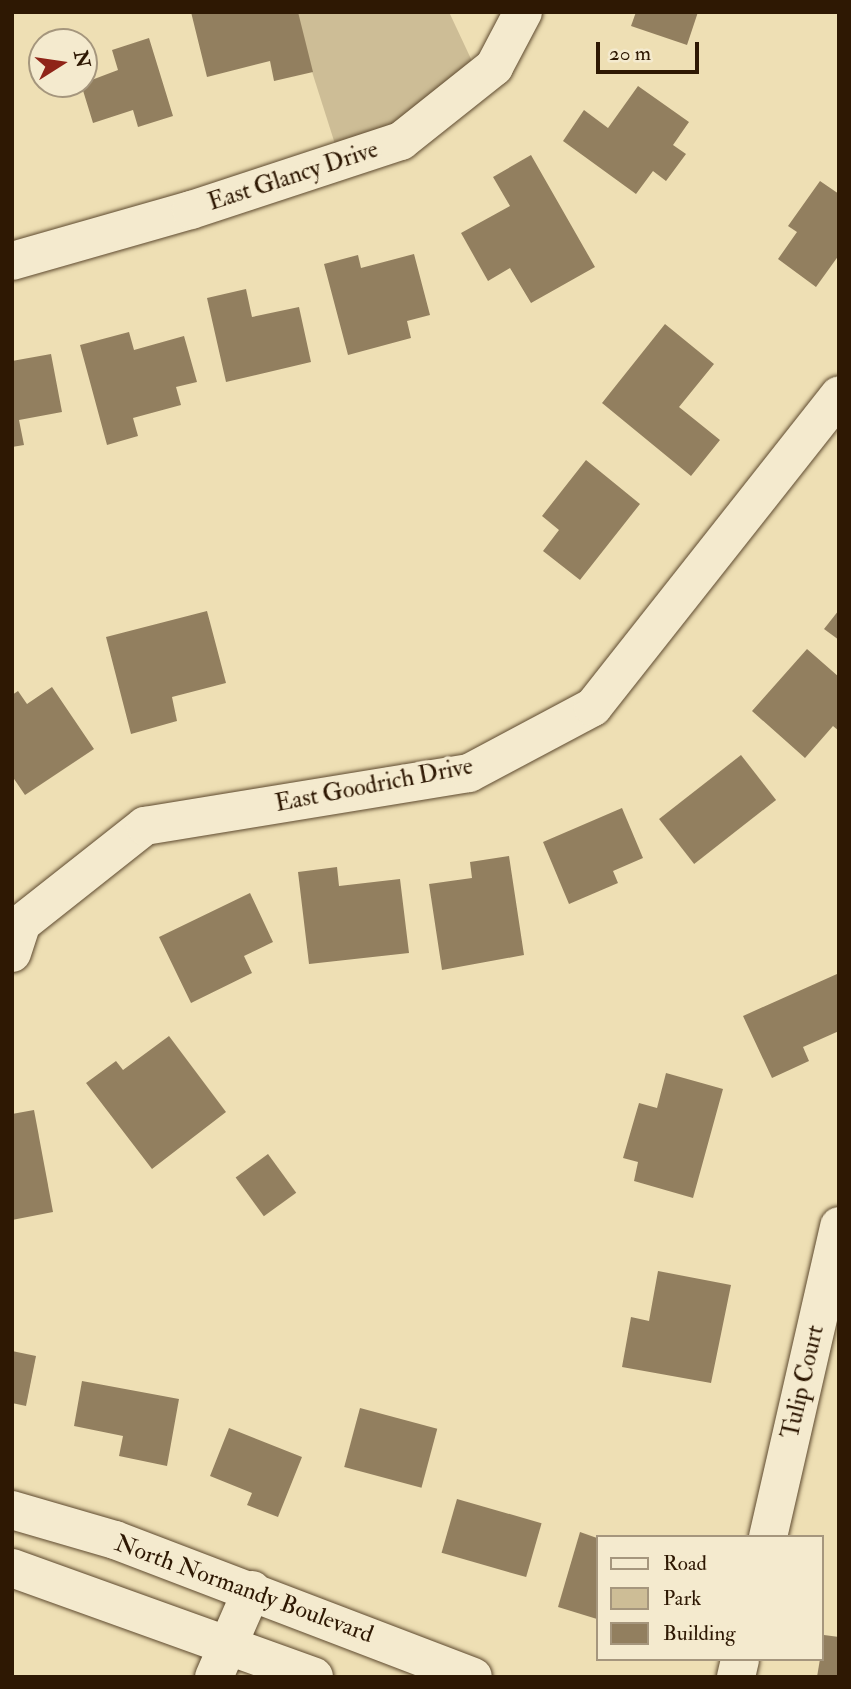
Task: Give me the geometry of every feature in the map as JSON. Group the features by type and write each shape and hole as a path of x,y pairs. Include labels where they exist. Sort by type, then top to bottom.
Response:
{"street":[{"name":"East Glancy Drive","path":"12,261 191,211 401,141 494,66 523,12"},
{"name":"East Goodrich Drive","path":"12,953 22,923 145,826 469,773 593,707 839,396"},
{"name":"Tulip Court","path":"768,1535 839,1226"},
{"name":"North Normandy Boulevard","path":"12,1510 116,1540 473,1677"},
{"path":"12,1568 220,1660 314,1677"},
{"path":"220,1660 252,1590"}],"green space":[{"path":"293,12 449,12 472,61 391,125 335,144"}],"building":[{"path":"191,12 298,12 313,72 274,81 270,61 207,77"},
{"path":"636,12 698,12 687,45 631,26"},
{"path":"149,38 173,116 138,127 133,110 93,123 85,98 98,98 98,78 118,70 112,50"},
{"path":"638,86 689,122 673,145 686,154 666,181 653,171 636,194 563,141 584,110 608,128"},
{"path":"531,155 595,267 531,303 510,268 488,281 461,233 510,206 493,177"},
{"path":"820,181 839,194 839,255 816,287 778,259 797,232 788,226"},
{"path":"414,254 430,315 407,321 411,338 348,355 324,264 358,255 361,268"},
{"path":"246,289 252,317 299,307 311,362 226,382 207,298"},
{"path":"665,324 714,364 679,407 720,440 691,476 602,403"},
{"path":"129,332 134,350 184,336 197,382 176,387 181,405 133,418 138,436 107,445 80,345"},
{"path":"51,354 62,412 19,420 24,445 12,447 12,361"},
{"path":"586,460 640,504 580,580 543,551 559,530 542,516"},
{"path":"839,610 839,640 824,629"},
{"path":"207,611 226,683 172,697 177,721 131,734 106,637"},
{"path":"807,649 839,677 839,731 833,726 805,758 752,711"},
{"path":"52,687 94,749 25,795 12,776 12,695 18,691 27,704"},
{"path":"741,755 776,800 694,864 659,819"},
{"path":"622,808 643,858 613,871 618,883 569,904 543,842"},
{"path":"509,856 524,955 442,970 429,884 472,878 470,862"},
{"path":"337,867 339,886 400,879 409,953 309,964 298,872"},
{"path":"250,893 273,942 244,956 252,973 191,1003 159,937"},
{"path":"837,974 839,1031 803,1047 809,1061 772,1078 743,1016"},
{"path":"169,1036 226,1112 152,1169 86,1083 116,1061 123,1070"},
{"path":"666,1073 723,1089 693,1198 634,1181 638,1162 623,1158 639,1103 657,1108"},
{"path":"34,1110 53,1212 12,1220 12,1114"},
{"path":"268,1154 296,1193 264,1216 236,1178"},
{"path":"658,1271 731,1285 711,1383 622,1367 631,1317 649,1321"},
{"path":"12,1351 36,1356 26,1406 12,1403"},
{"path":"82,1381 179,1399 167,1466 119,1456 123,1436 74,1426"},
{"path":"360,1408 437,1429 421,1488 344,1467"},
{"path":"229,1428 302,1457 278,1517 247,1505 252,1493 210,1476"},
{"path":"457,1499 542,1523 526,1577 442,1553"},
{"path":"580,1532 596,1538 596,1619 558,1607"},
{"path":"824,1635 839,1637 839,1677 817,1677 820,1661 823,1661"}]}
